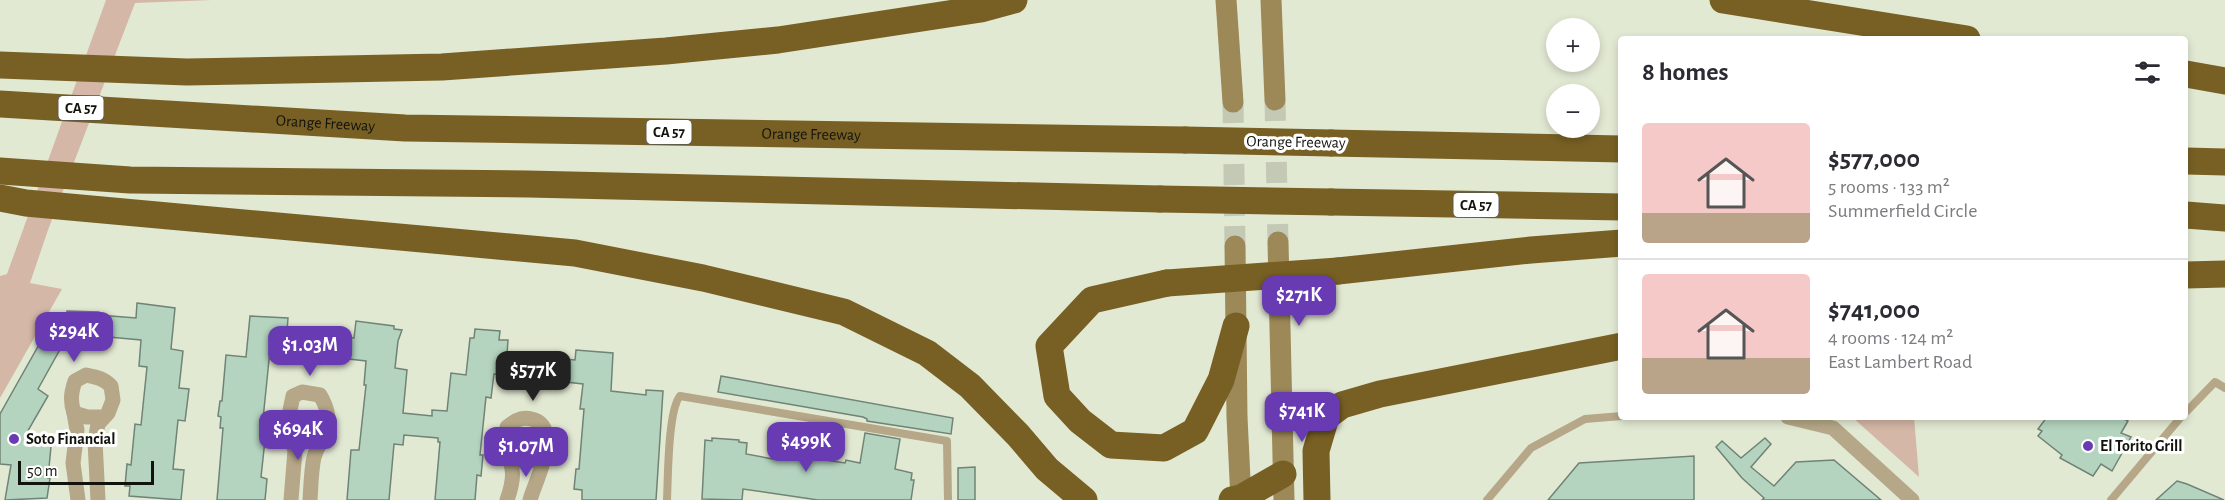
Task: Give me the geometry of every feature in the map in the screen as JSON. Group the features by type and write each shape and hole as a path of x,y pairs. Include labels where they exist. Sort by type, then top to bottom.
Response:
{"highway":[{"path":"7,65 187,72 442,67 778,40 981,9 1014,0"},
{"path":"1724,0 1948,36"},
{"path":"2188,74 2225,81"},
{"name":"Orange Freeway","path":"5,104 405,129 1185,140 1618,149"},
{"path":"2188,161 2225,162"},
{"name":"CA 57","path":"0,171 130,180 528,184 1160,200 1618,207"},
{"path":"0,198 26,203 300,226 575,253 703,278 844,312 927,353 970,386 1018,435 1047,469 1084,500"},
{"path":"2188,215 2225,218"},
{"path":"1236,326 1221,380 1195,431 1164,448 1111,445 1080,421 1057,396 1049,346 1092,300 1167,283 1338,271 1531,250 1618,243"},
{"path":"2188,275 2225,274"},
{"path":"1317,500 1317,451 1326,417 1342,405 1380,394 1618,347"},
{"path":"1238,499 1284,487"}],"main road":[{"path":"1226,0 1233,102"},
{"path":"1271,0 1275,99"},
{"path":"1278,242 1284,487"},
{"path":"1235,246 1238,499"}],"street":[{"path":"78,500 73,463 77,430 70,396 75,381 86,375 103,378 111,386 113,400 108,413 98,424 95,441 98,500"},
{"path":"291,500 295,450 290,438 289,415 293,396 302,392 320,395 327,407 328,423 325,435 318,443 313,459 310,500"},
{"path":"74,413 87,417 103,417"},
{"path":"507,500 514,474 510,458 503,451 507,427 519,418 531,418 541,424 548,433 548,449 530,500"},
{"path":"1800,420 1833,428 1912,500"},
{"path":"290,438 299,444 318,443"},
{"path":"510,458 527,461 543,459"}],"lane":[{"path":"2188,410 2215,382 2225,388"},
{"path":"667,500 672,425 675,402 680,396 947,441 948,500"},
{"path":"1487,500 1531,448 1585,419 1618,416"},
{"path":"2111,500 2178,420"}],"shaded area":[{"path":"106,0 212,0 135,3 30,283 62,289 0,398 0,276 7,274"},
{"path":"1855,420 1914,420 1919,477"}],"building":[{"path":"137,303 175,308 171,349 183,351 179,388 189,389 185,421 178,420 173,469 184,470 181,500 129,496 130,486 125,486 127,464 131,465 135,424 141,425 147,367 139,366 141,340 98,336 96,350 63,347 67,311 99,312 99,315 136,318"},
{"path":"250,316 288,318 287,331 354,338 356,321 394,326 394,329 402,330 398,341 395,368 407,370 403,413 432,416 432,410 447,411 451,373 466,375 470,338 474,338 475,329 500,331 499,340 508,340 507,354 575,360 576,350 613,353 611,391 646,395 646,390 663,391 656,500 582,500 582,490 574,489 576,469 579,469 584,409 580,409 583,384 494,374 491,398 486,397 480,455 483,455 481,476 477,475 475,500 435,500 440,442 438,438 404,435 403,445 394,444 389,500 347,500 351,450 359,450 366,385 364,385 366,361 270,350 261,439 265,440 261,477 267,479 265,500 217,500 223,428 220,428 221,417 218,416 220,401 222,401 226,355 246,357"},
{"path":"45,334 63,344 38,389 48,396 26,434 52,436 47,498 5,500 11,465 0,464 0,414"},
{"path":"721,376 953,418 951,434 867,421 863,417 718,392"},
{"name":"El Torito Grill","path":"2045,420 2126,420 2128,421 2121,433 2131,437 2112,471 2101,464 2093,476 2060,458 2062,455 2038,436 2042,431 2038,429"},
{"path":"865,433 900,439 895,469 912,473 911,480 914,480 911,500 818,500 743,489 742,500 702,499 705,440 712,441 712,438 739,440 739,442 747,443 746,454 773,459 774,451 845,463 846,460 860,463"},
{"path":"1765,438 1771,444 1751,467 1774,486 1796,462 1834,460 1881,500 1762,500 1764,498 1742,478 1716,447 1722,441 1741,458"},
{"path":"1694,456 1694,500 1548,500 1579,463"},
{"path":"975,467 975,500 958,500 958,468"},
{"path":"2177,481 2187,484 2224,500 2156,500"}],"tunnel":[{"path":"1275,100 1278,242"},
{"path":"1233,102 1235,246"}],"place":[{"name":"Soto Financial","path":"14,439"},
{"name":"El Torito Grill","path":"2088,446"}]}
